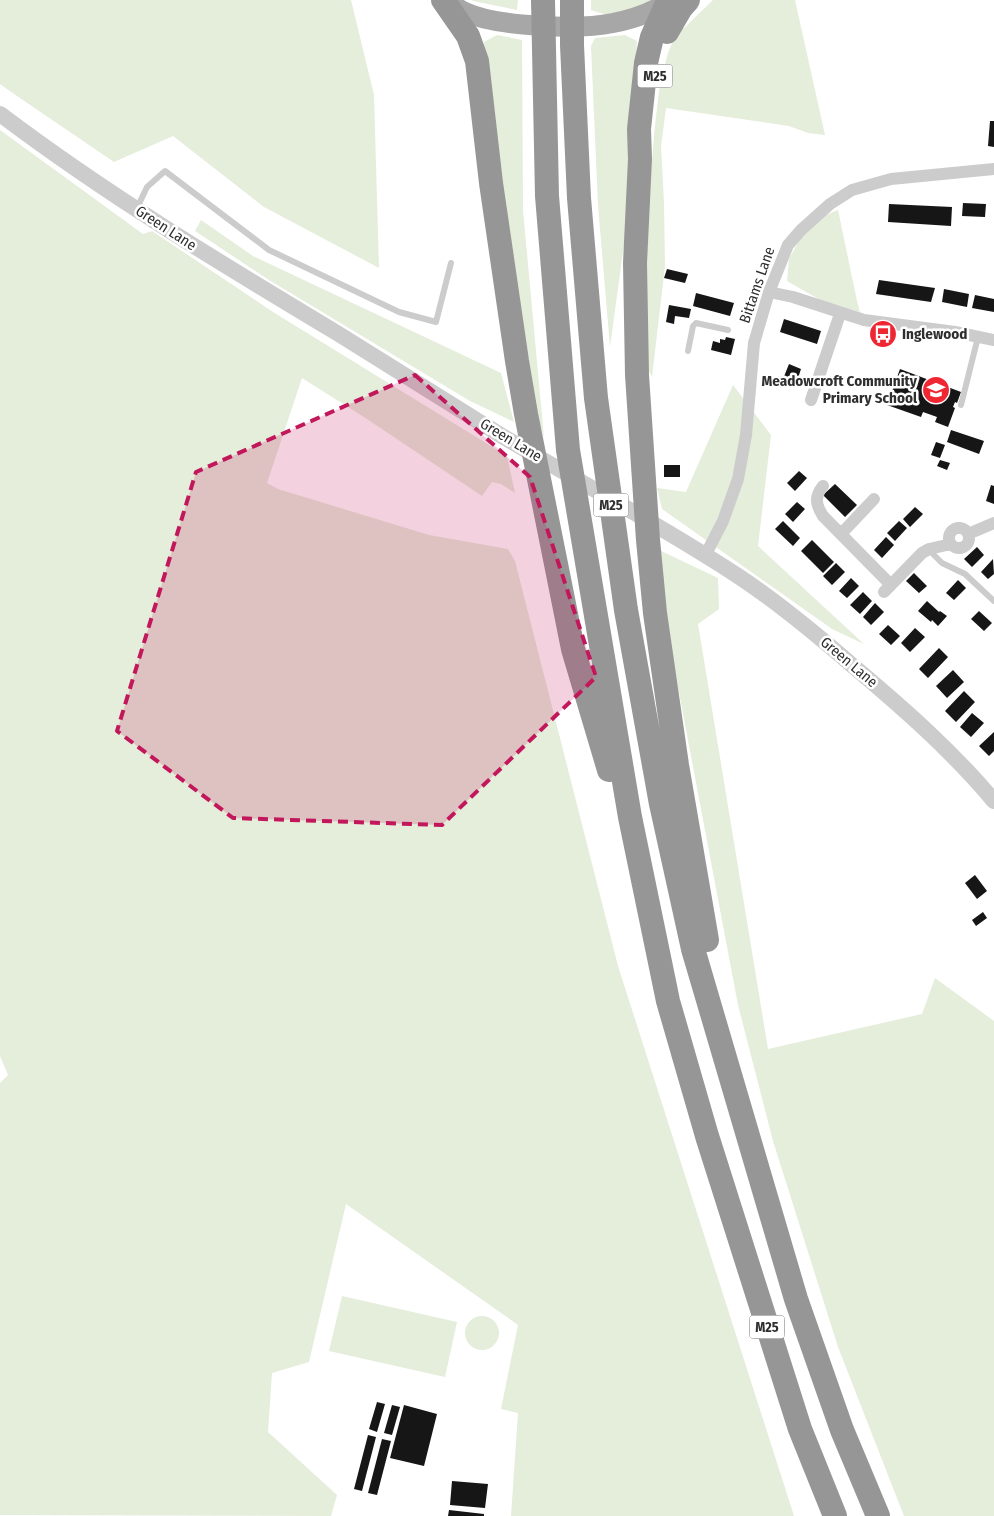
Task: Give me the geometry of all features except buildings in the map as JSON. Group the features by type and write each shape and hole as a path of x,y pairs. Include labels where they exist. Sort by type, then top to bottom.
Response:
{"highway":[{"name":"M25","path":"425,0 445,20 458,41 472,71 480,98"},
{"name":"M25","path":"444,0 468,36 477,61 480,98 517,361 573,649 606,762 630,817"},
{"name":"M25","path":"542,0 547,196 568,450 630,817 668,1001 707,1136 800,1430 834,1516"},
{"name":"M25","path":"572,0 572,45 579,198 596,398 626,610 661,804 693,949 796,1299 842,1430 878,1516"},
{"name":"M25","path":"675,0 681,8 668,31 659,57 640,159 635,262 637,375 655,613 676,765 708,945 708,1002"}],"main road":[{"path":"444,0 465,12 500,22 550,26 611,24 639,17 675,0"}],"street":[{"name":"Green Lane","path":"0,114 136,209 221,264 747,582 812,631 980,776 994,801"},
{"name":"Bittams Lane","path":"706,556 723,521 738,478 743,458 754,343 769,292 788,245 801,230 830,204 852,190 891,179 994,169"},
{"path":"769,292 793,297 840,314 864,320 955,332 994,340"},
{"path":"811,400 826,376 840,314"},
{"path":"823,486 818,493 817,506 823,516 887,588 922,553 929,549 951,544 954,547 964,546 967,543 968,534 994,524"},
{"path":"841,534 874,499"}],"lane":[{"path":"136,209 147,187 165,170 269,250 399,312 436,322 450,263"},
{"path":"688,351 693,326 696,323 728,330"},
{"path":"961,405 978,337"},
{"path":"929,549 942,564 965,574 994,601"}],"highlighted area":[{"path":"415,375 530,477 596,677 442,825 233,818 117,731 196,472"}],"green space":[{"path":"0,0 351,0 374,95 379,268 264,207 173,136 114,162 14,94 0,84"},
{"path":"471,0 518,0 517,10 473,1"},
{"path":"591,0 654,0 630,10 607,15 591,10"},
{"path":"713,0 795,0 825,135 808,133 789,126 666,108 661,146 665,266 652,377 647,367 646,232 660,83 668,53 678,28 684,28"},
{"path":"497,35 522,40 523,210 544,438 530,390 484,55 484,42"},
{"path":"625,35 637,41 628,215 610,347 598,205 591,46 595,38"},
{"path":"0,130 143,234 152,231 273,312 507,456 515,493 501,484 492,482 482,496 302,378 267,483 278,489 429,535 508,549 515,561 618,966 794,1516 511,1516 518,1413 501,1409 518,1325 346,1204 309,1362 272,1373 268,1432 337,1495 331,1516 0,1515 0,1083 8,1075 0,1056"},
{"path":"838,210 860,312 822,301 787,281 789,259 809,222"},
{"path":"201,220 253,256 501,373 514,422 470,401 269,280 195,231"},
{"path":"733,385 771,435 758,546 864,644 832,629 662,509 657,488 686,492"},
{"path":"659,550 718,578 719,609 698,624 768,1049 922,1014 935,978 994,1021 994,1516 904,1516 838,1347 773,1141 738,1005 664,613"},
{"path":"342,1296 457,1322 445,1377 329,1351"},
{"path":"482,1316 494,1321 499,1333 494,1345 482,1350 470,1345 465,1333 470,1321"}],"place":[{"name":"Inglewood","path":"883,334"},
{"name":"Meadowcroft Community Primary School","path":"936,390"}]}
